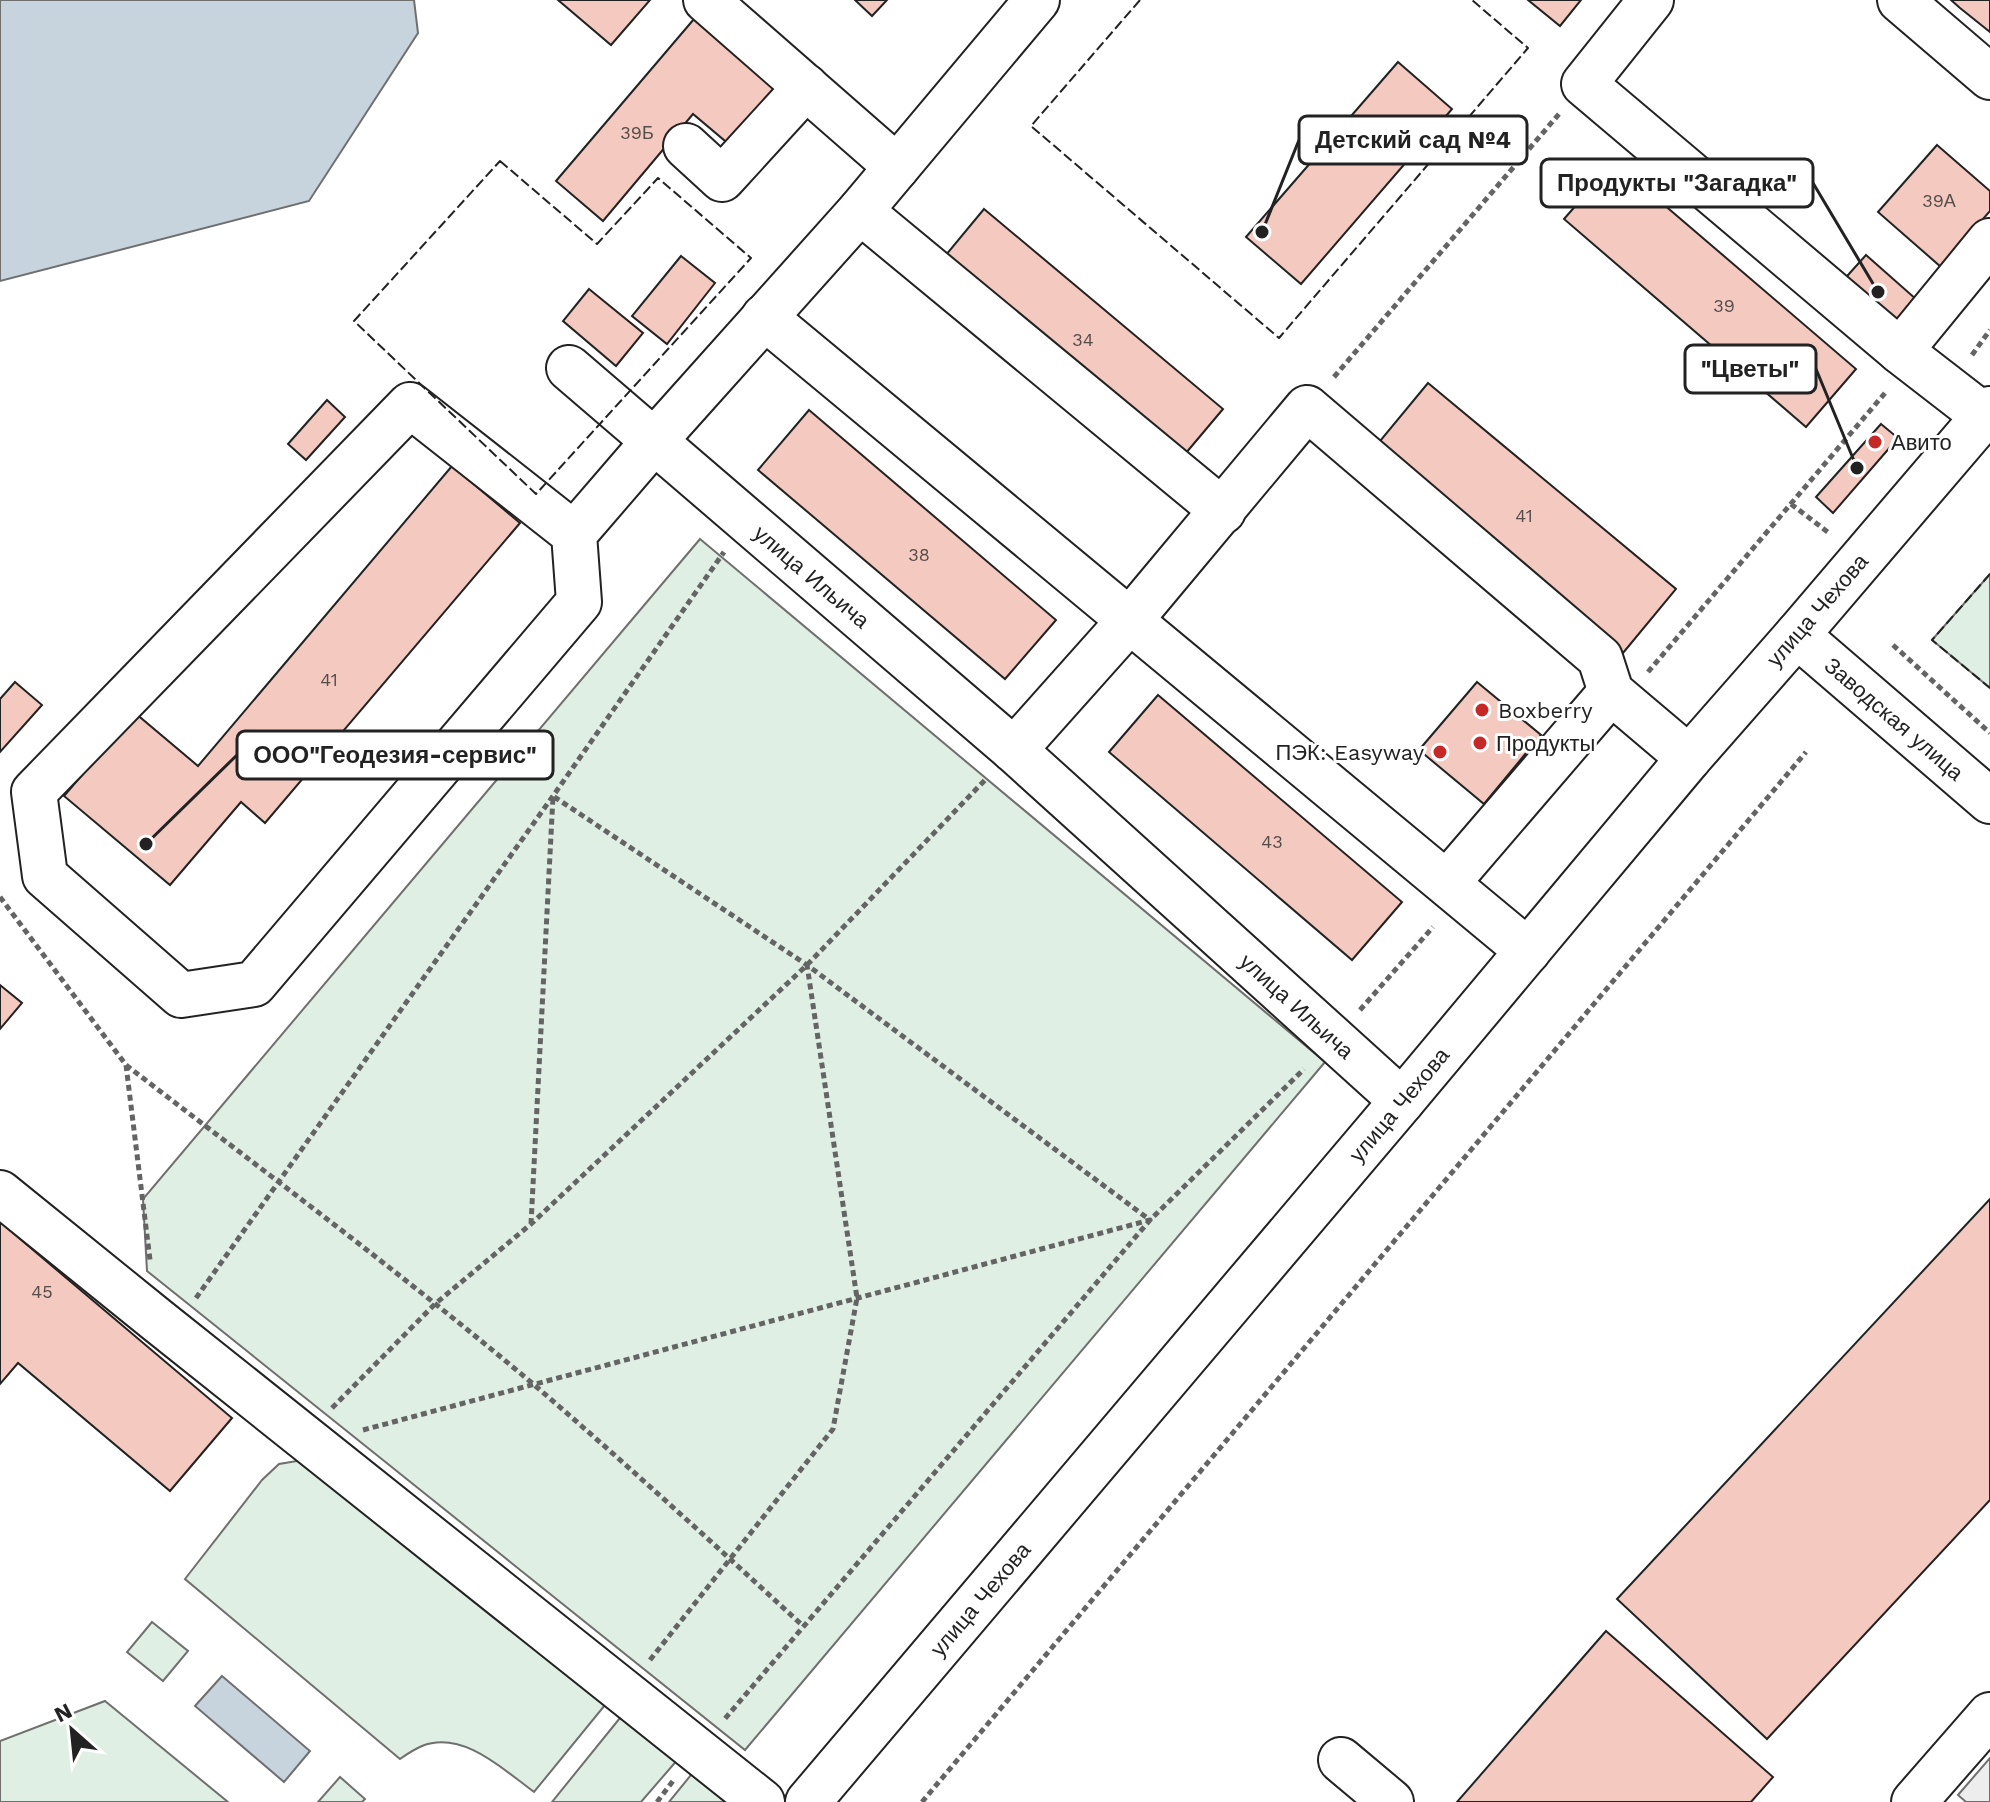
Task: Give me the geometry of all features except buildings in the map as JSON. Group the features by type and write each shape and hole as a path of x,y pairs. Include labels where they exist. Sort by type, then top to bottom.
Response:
{"street":[{"path":"706,0 897,167"},
{"path":"574,534 410,405 34,792 45,876 181,995 254,984 579,602 574,534 860,211 1037,0"},
{"path":"1651,0 1584,84 1900,351 1987,412"},
{"path":"1900,0 1990,77"},
{"path":"686,146 722,179 806,87"},
{"path":"860,211 1223,511"},
{"path":"1900,351 1990,241"},
{"path":"764,317 1528,951"},
{"name":"улица Ильича","path":"569,368 1014,750 1402,1101"},
{"path":"1014,750 1130,620 1307,408 1600,658 1611,692 1689,758"},
{"name":"улица Чехова","path":"808,1802 1689,758 1987,412"},
{"name":"Заводская улица","path":"1797,635 1990,801"},
{"path":"1447,883 1611,692"},
{"path":"0,1193 762,1802"},
{"path":"1914,1802 1990,1715"},
{"path":"1341,1760 1391,1802"}],"path":[{"path":"1307,408 1584,84"},
{"path":"1791,504 1830,534"},
{"path":"165,1326 278,1183 746,519"},
{"path":"1893,645 1990,733"},
{"path":"303,1437 435,1304 531,1224 807,965 1014,750"},
{"path":"922,1802 1806,752"},
{"path":"553,796 807,965 1150,1220 698,1750"},
{"path":"531,1224 553,796"},
{"path":"0,897 126,1065 435,1304 533,1385 803,1626"},
{"path":"625,1692 833,1429 857,1298 807,965"},
{"path":"126,1065 165,1326"}],"green space":[{"path":"700,539 1325,1062 745,1750 147,1271 143,1199"},
{"path":"1990,574 1990,688 1932,640"},
{"path":"303,1460 600,1692 605,1705 534,1792 482,1755 453,1743 437,1742 422,1746 400,1759 185,1579 262,1480 279,1464"},
{"path":"152,1622 188,1651 163,1681 127,1652"},
{"path":"105,1701 228,1802 0,1802 0,1741"},
{"path":"624,1713 679,1758 641,1802 552,1802"},
{"path":"695,1770 729,1802 669,1802"},
{"path":"340,1777 365,1799 362,1802 318,1802"}],"shaded area":[{"path":"0,0 414,0 418,33 309,201 0,281"},
{"path":"222,1676 310,1751 284,1782 195,1706"},
{"path":"1990,1758 1990,1802 1966,1802 1958,1795"}],"fence":[{"path":"1140,0 1031,126 1279,338 1528,48 1472,0"},
{"path":"500,161 597,244 658,178 751,258 536,494 354,321 500,161"},
{"path":"1990,574 1932,640 1990,688"}],"place":[{"name":"Детский сад №4","path":"1262,232"},
{"name":"Продукты \"Загадка\"","path":"1878,292"},
{"name":"Авито","path":"1875,442"},
{"name":"\"Цветы\"","path":"1857,468"},
{"name":"Boxberry","path":"1482,710"},
{"name":"Продукты","path":"1480,743"},
{"name":"ПЭК: Easyway","path":"1440,752"},
{"name":"ООО\"Геодезия-сервис\"","path":"146,844"}]}
